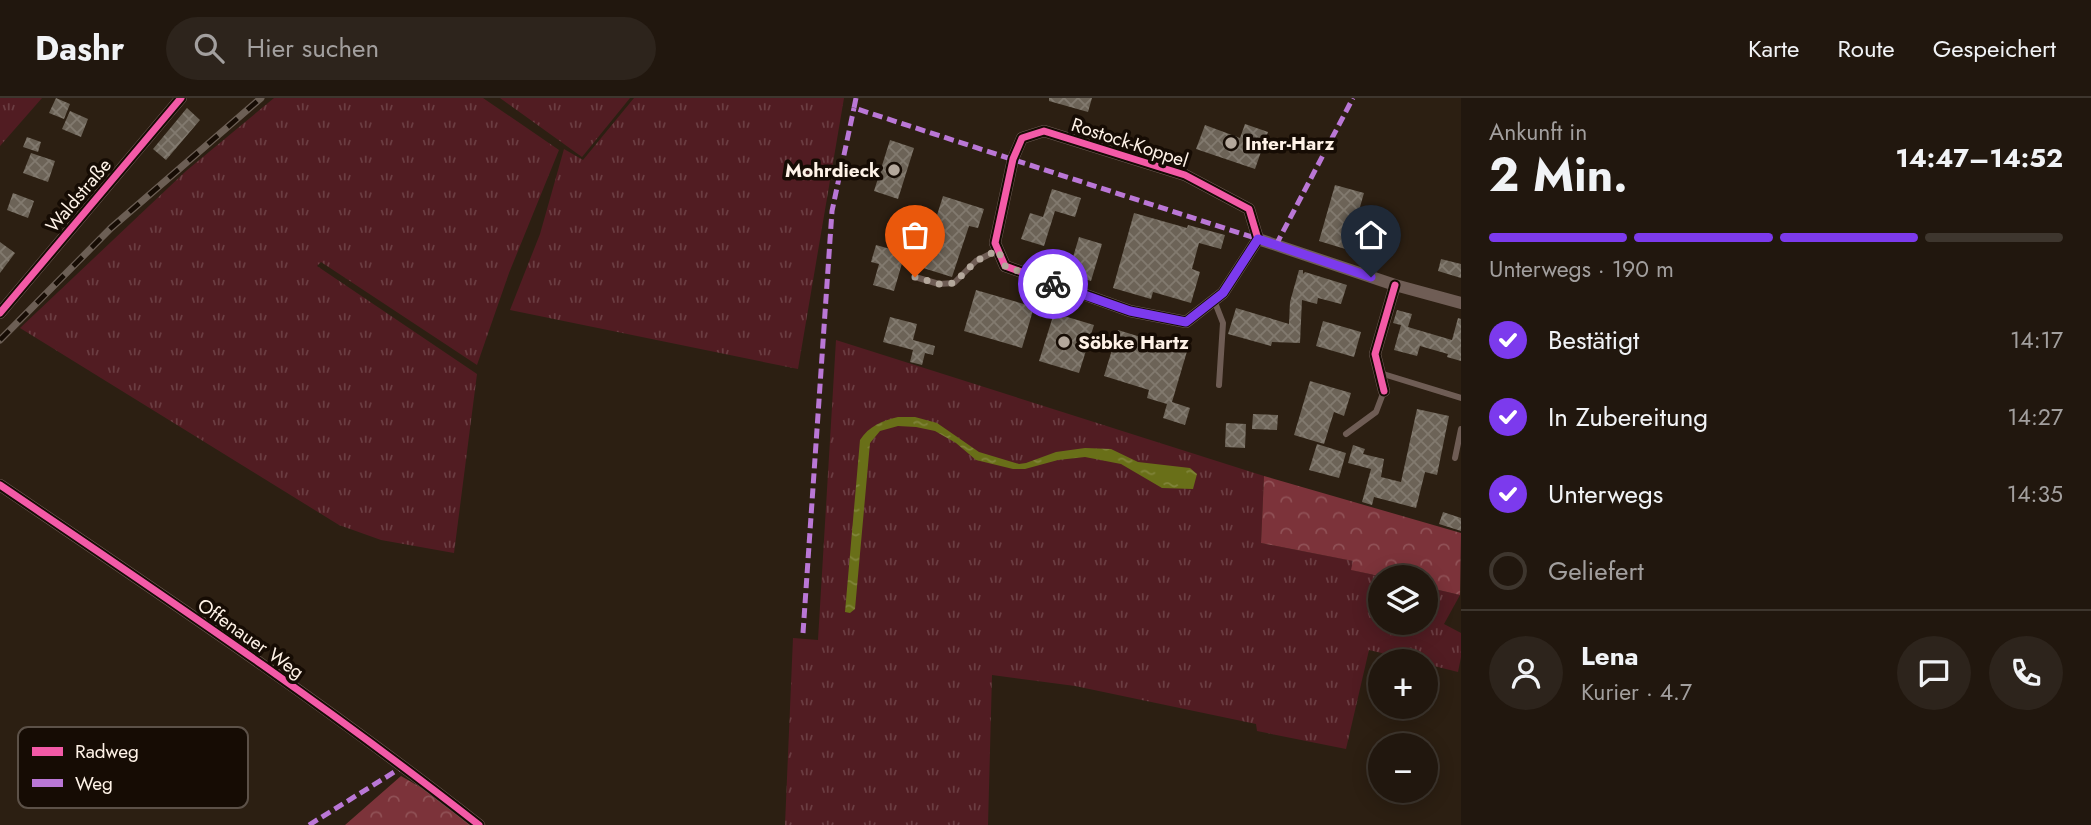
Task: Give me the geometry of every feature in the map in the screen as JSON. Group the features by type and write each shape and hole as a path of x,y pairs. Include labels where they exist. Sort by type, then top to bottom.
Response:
{"street":[{"name":"Waldstraße","path":"0,313 181,98"},
{"name":"Rostock-Koppel","path":"998,250 995,243 1013,159 1022,138 1044,131 1185,175 1249,209 1258,239"},
{"path":"998,250 1005,266 1130,311 1186,322 1223,293 1258,239 1395,285 1461,303"},
{"path":"1384,391 1375,354 1395,285"},
{"name":"Offenauer Weg","path":"0,485 180,607 370,742 479,825"}],"lane":[{"path":"915,277 939,284 954,283 976,261 998,250"},
{"path":"1214,300 1223,323 1219,385"},
{"path":"1380,373 1461,398"},
{"path":"1346,433 1376,412 1384,391"},
{"path":"1455,458 1461,429"}],"green space":[{"path":"0,98 42,98 0,146"},
{"path":"274,98 483,98 559,150 509,273 477,365 321,262 317,266 477,374 454,553 381,540 339,525 20,328 186,171"},
{"path":"500,98 630,98 582,157"},
{"path":"634,98 844,98 798,369 510,310 540,234 564,149 583,160"},
{"path":"836,340 1264,476 1261,543 1354,561 1352,570 1368,574 1368,635 1438,635 1438,590 1460,595 1444,624 1461,633 1458,672 1438,667 1438,649 1368,649 1346,749 1257,731 1256,724 1075,686 992,675 988,825 785,825 793,638 818,640"},
{"path":"1264,476 1461,533 1460,595 1438,590 1438,565 1368,565 1368,574 1351,570 1353,561 1261,543"},
{"path":"401,776 486,825 345,825"}],"water":[{"path":"898,417 915,417 937,423 979,452 1019,464 1056,452 1085,448 1111,449 1138,462 1190,468 1197,474 1193,489 1162,488 1121,464 1085,457 1013,469 976,460 956,443 935,431 898,426 880,431 870,443 855,609 850,613 845,612 860,440 876,425"}],"building":[{"path":"56,98 70,104 64,119 49,113"},
{"path":"1049,98 1092,98 1088,112 1049,101"},
{"path":"187,108 200,120 166,160 153,149"},
{"path":"70,111 88,119 81,137 62,129"},
{"name":"Inter-Harz","path":"1245,124 1268,132 1255,169 1196,149 1205,125 1240,138"},
{"path":"27,137 41,142 38,152 23,147"},
{"name":"Mohrdieck","path":"890,140 914,148 898,199 874,191"},
{"path":"31,153 55,161 48,182 23,173"},
{"path":"1335,185 1364,193 1352,235 1380,243 1375,258 1319,241"},
{"path":"1052,189 1081,198 1075,217 1055,211 1044,246 1021,239 1030,213 1043,217"},
{"path":"13,193 34,201 28,218 7,210"},
{"path":"943,196 984,209 978,228 969,226 952,277 907,263 919,227 932,231"},
{"path":"1134,213 1187,228 1188,225 1225,235 1221,249 1199,243 1192,269 1200,272 1191,303 1153,292 1151,299 1113,288"},
{"path":"1079,237 1102,244 1091,281 1068,274"},
{"path":"0,242 15,253 0,273"},
{"path":"876,245 905,253 894,291 873,285 879,264 871,262"},
{"path":"1441,259 1461,264 1461,278 1438,271"},
{"path":"1299,270 1303,270 1303,274 1305,272 1347,285 1341,304 1318,298 1317,304 1302,300 1300,343 1272,342 1271,346 1228,334 1236,308 1289,324 1290,302"},
{"path":"976,290 1034,307 1022,348 964,331"},
{"path":"1397,310 1412,314 1408,327 1393,323"},
{"name":"Söbke Hartz","path":"1054,313 1094,325 1079,373 1039,361"},
{"path":"890,317 917,324 913,340 935,346 933,355 925,353 922,365 910,362 913,350 883,342"},
{"path":"1458,318 1461,319 1461,361 1447,357 1448,354 1420,346 1417,356 1394,350 1401,325 1452,340"},
{"path":"1323,321 1361,332 1354,357 1316,346"},
{"path":"1118,330 1163,344 1164,341 1188,348 1172,402 1190,408 1185,425 1163,418 1167,404 1147,398 1149,390 1104,376"},
{"path":"1310,381 1351,393 1344,416 1334,412 1324,444 1294,435"},
{"path":"1417,409 1449,416 1437,475 1425,472 1416,508 1374,497 1372,505 1362,502 1371,469 1348,463 1353,445 1365,449 1363,454 1384,459 1381,477 1401,482"},
{"path":"1253,414 1278,415 1277,430 1252,429"},
{"path":"1226,423 1246,424 1245,448 1225,447"},
{"path":"1317,444 1346,453 1339,478 1309,470"},
{"path":"1443,512 1461,518 1461,531 1439,524"}],"railway":[{"path":"0,340 111,228 261,98"}],"marked path":[{"path":"856,98 854,108 1258,239"},
{"path":"1276,245 1353,98"},
{"path":"803,633 832,211 854,108"},
{"path":"309,825 404,766"}],"cycle path":[{"path":"0,313 181,98"},
{"path":"1044,131 1185,175 1249,209 1258,239 1223,293 1186,322 1130,311 1005,266 995,243 1013,159 1022,138 1044,131"},
{"path":"1384,391 1375,354 1395,285"},
{"path":"0,485 302,693 479,825"}],"way so far":[{"path":"915,277 939,284 954,283 976,261 998,250 1005,266 1053,284"}],"place":[{"name":"Inter-Harz","path":"1231,143"},
{"name":"Mohrdieck","path":"894,170"},
{"name":"Söbke Hartz","path":"1064,342"}],"route":[{"path":"1053,284 1130,311 1186,322 1223,293 1258,239 1371,277"}]}
